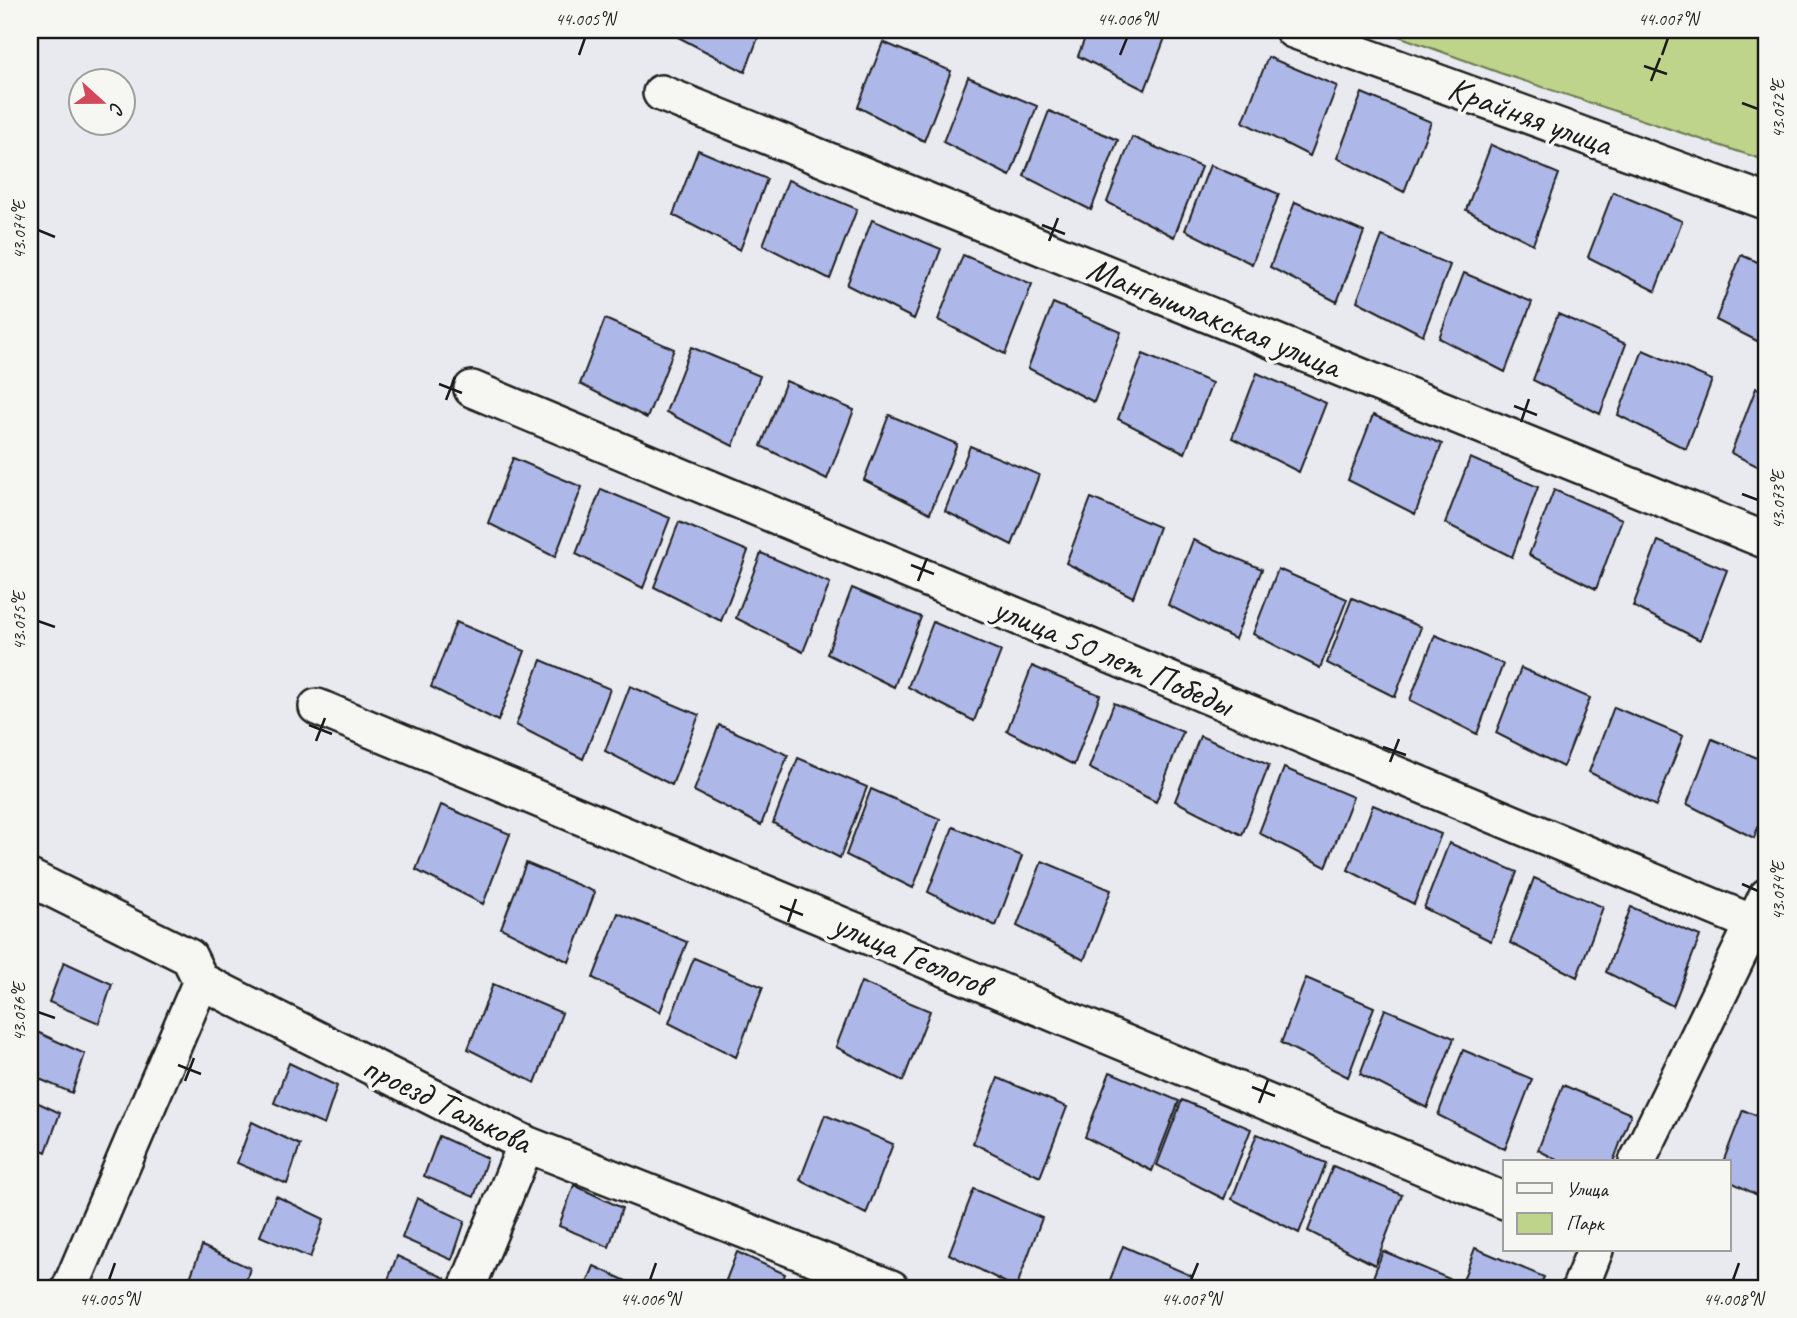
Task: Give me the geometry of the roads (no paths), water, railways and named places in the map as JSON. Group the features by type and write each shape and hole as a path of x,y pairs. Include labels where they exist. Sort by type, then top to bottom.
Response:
{"street":[{"name":"Крайняя улица","path":"1293,30 1767,202"},
{"name":"Мангышлакская улица","path":"661,93 1767,541"},
{"name":"улица 50 лет Победы","path":"472,389 1763,916"},
{"name":"улица Геологов","path":"317,706 1503,1200"},
{"name":"проезд Талькова","path":"30,878 189,957 201,981 526,1144 829,1278 891,1288"},
{"path":"1638,1160 1763,916"},
{"path":"70,1288 201,981"},
{"path":"467,1288 526,1144"},
{"path":"1580,1288 1594,1252"}]}
